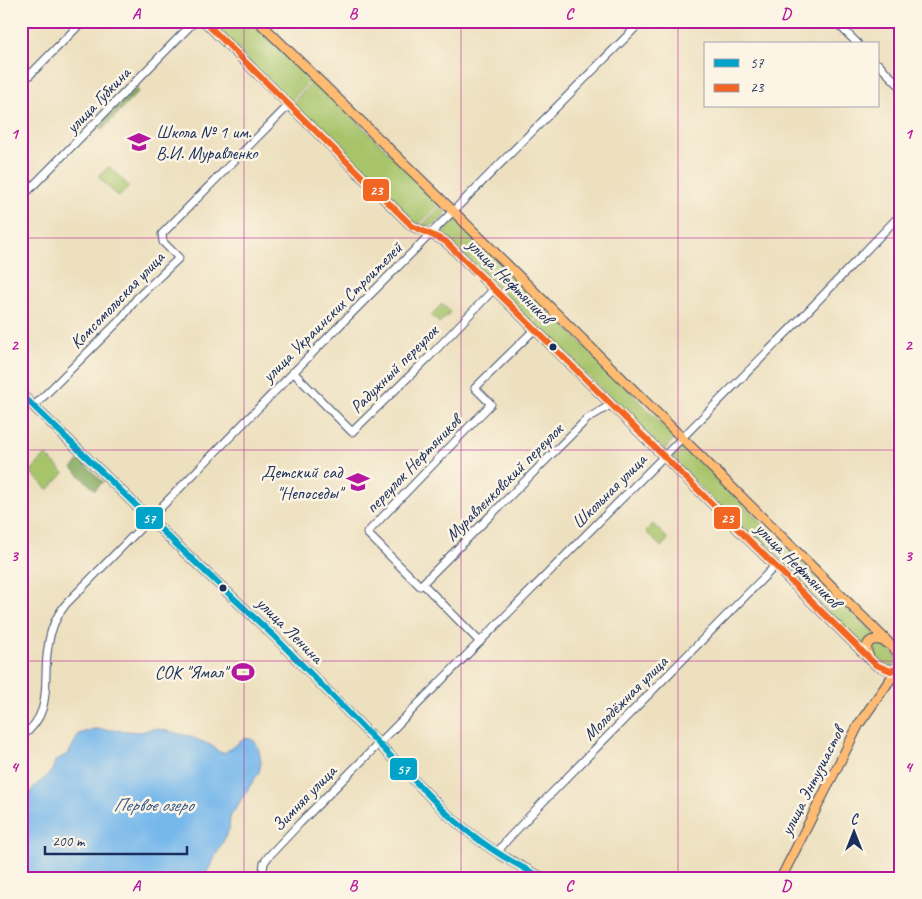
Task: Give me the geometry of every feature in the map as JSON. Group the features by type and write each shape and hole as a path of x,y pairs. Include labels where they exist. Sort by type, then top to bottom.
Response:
{"main road":[{"name":"улица Нефтяников","path":"204,21 412,226 445,241 873,662 898,668 895,649 454,212 258,21"},
{"name":"улица Ленина","path":"21,394 276,638 445,812 470,834 497,853 543,878"},
{"path":"873,662 867,653 867,647 870,642 880,639 895,649"},
{"name":"улица Энтузиастов","path":"873,662 881,673 882,680 875,700"},
{"name":"улица Энтузиастов","path":"781,878 847,747 875,700 890,682 898,668"}],"street":[{"path":"21,84 83,21"},
{"name":"улица Губкина","path":"21,198 195,21"},
{"name":"улица Украинских Строителей","path":"21,737 34,725 43,707 46,695 48,645 57,616 72,597 642,21"},
{"path":"835,21 856,42"},
{"path":"880,66 901,87"},
{"name":"Комсомольская улица","path":"34,406 121,320 137,298 178,258 163,242 162,234 289,105"},
{"name":"Школьная улица","path":"378,744 807,312 901,214"},
{"name":"Радужный переулок","path":"294,372 352,432 416,370 494,288"},
{"name":"переулок Нефтяников","path":"480,642 367,533 491,404 475,388 535,329"},
{"name":"Муравленковский переулок","path":"422,585 587,419 612,404"},
{"name":"Молодёжная улица","path":"497,853 542,803 776,566"},
{"name":"Зимняя улица","path":"262,878 264,863 268,857 378,744"}],"green space":[{"path":"211,21 253,21 312,79 290,101 209,23"},
{"path":"314,80 441,203 417,226 292,103"},
{"path":"136,88 139,91 102,130 98,126"},
{"path":"109,166 129,186 119,197 98,177"},
{"path":"442,205 444,214 439,221 429,226 420,227"},
{"path":"456,221 546,307 531,321 445,236 444,229"},
{"path":"442,304 451,312 439,323 431,315"},
{"path":"548,309 675,437 666,448 662,448 534,323"},
{"path":"679,449 689,451 796,557 784,569 673,460 673,455"},
{"path":"46,455 64,473 48,490 30,472"},
{"path":"80,460 103,482 95,490 72,468"},
{"path":"653,524 668,539 661,547 646,532"},
{"path":"799,559 877,636 864,648 787,571"},
{"path":"884,642 898,660 893,667 878,661 873,656 871,647 874,643"}],"water":[{"name":"Первое озеро","path":"94,729 141,732 158,729 189,736 224,753 246,738 253,740 258,746 261,762 259,772 230,817 229,830 204,878 21,878 21,822 27,800 35,786 52,771 55,761 69,753 79,734"}],"transit line":[{"name":"23","path":"204,21 412,226 445,241 876,665 891,671 899,667 901,660"},
{"name":"57","path":"21,394 276,638 445,812 491,849 543,878"}],"place":[{"name":"Школа № 1 им. В.И. Муравленко","path":"139,142"},
{"name":"Детский сад \"Непоседы\"","path":"358,482"},
{"name":"СОК \"Ямал\"","path":"243,672"}]}
